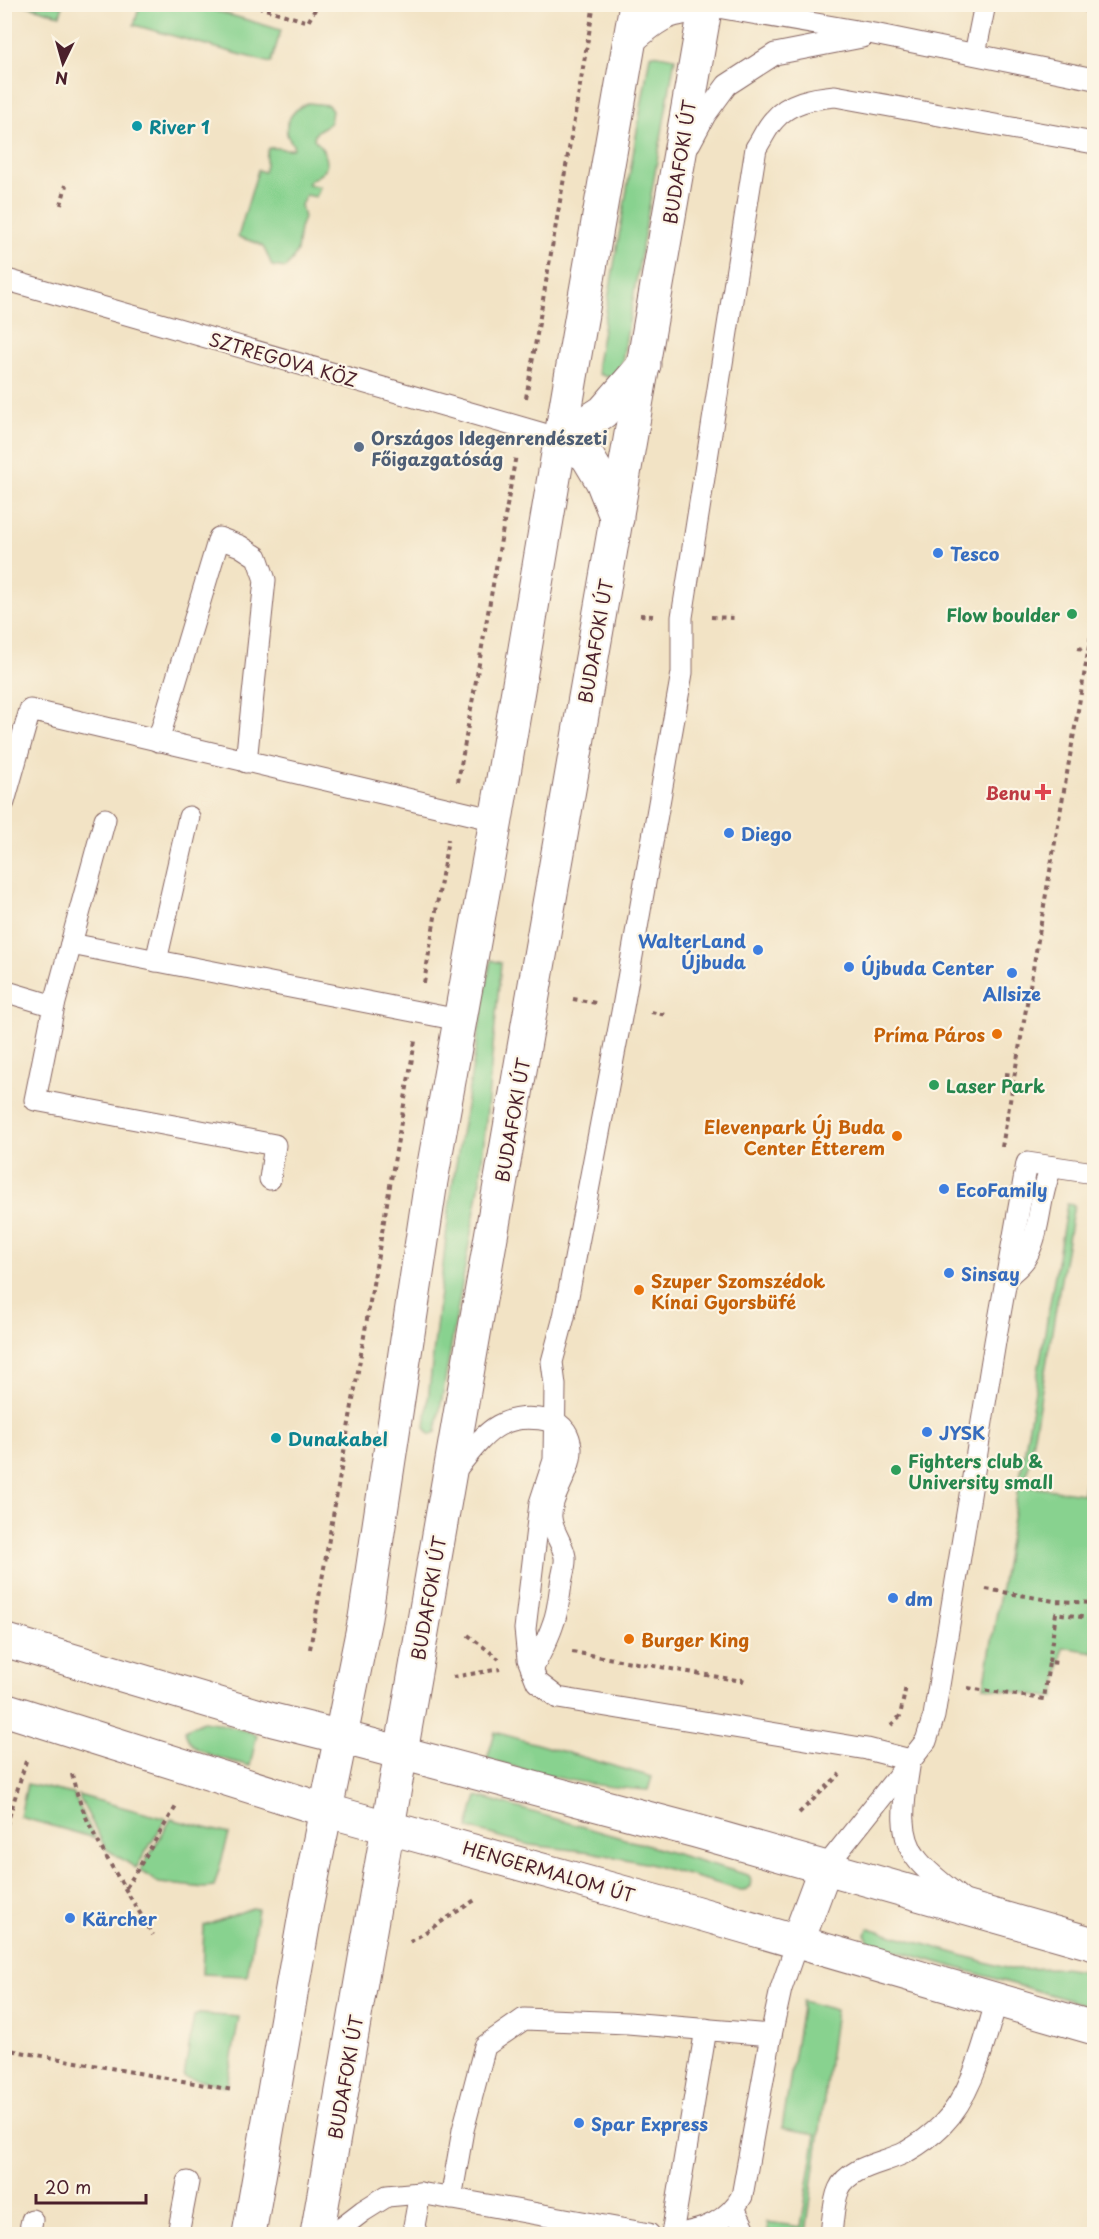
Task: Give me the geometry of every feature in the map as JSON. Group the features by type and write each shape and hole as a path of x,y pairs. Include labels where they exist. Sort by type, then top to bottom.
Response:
{"main road":[{"path":"249,2235 325,1810 364,1618 431,1181 496,820 570,377 636,4"},
{"path":"631,37 656,16 677,7 706,5"},
{"name":"BUDAFOKI ÚT","path":"317,2235 706,5"},
{"path":"561,439 603,412 645,364"},
{"path":"561,439 587,456 602,481 617,519"},
{"path":"4,1640 273,1720 696,1831 1095,1944"},
{"name":"HENGERMALOM ÚT","path":"4,1709 325,1810 694,1912 1095,2028"},
{"path":"797,1943 825,1868"}],"lane":[{"path":"975,54 985,4"},
{"path":"706,5 874,34 1092,79"},
{"path":"679,163 705,115 727,85 742,74 775,54 874,34"},
{"path":"910,1760 867,1749 558,1698 537,1682 528,1659 525,1629 540,1503 554,1460 555,1385 552,1362 566,1306 623,1007 682,673 682,617 756,148 774,119 788,109 809,99 835,96 1095,143"},
{"name":"SZTREGOVA KÖZ","path":"4,279 561,439"},
{"path":"158,741 219,538 240,546 257,557 265,580 246,762"},
{"path":"4,802 13,736 30,710 496,820"},
{"path":"156,961 189,817"},
{"path":"105,819 54,1006 35,1100 275,1145 270,1179"},
{"path":"71,944 459,1020"},
{"path":"4,991 54,1006"},
{"path":"825,1868 926,1741 939,1684 1028,1163 1095,1173"},
{"path":"1007,1277 1026,1259 1036,1232 1044,1182 1052,1167"},
{"path":"450,1476 487,1434 496,1426 510,1420 528,1418 555,1422 567,1431 571,1447 569,1465 551,1509 551,1518 563,1546 565,1560 554,1622 532,1670"},
{"path":"910,1760 903,1816 908,1840 917,1859 975,1911"},
{"path":"706,2029 674,2235 706,2227 735,2210 742,2196 781,1989 797,1943"},
{"path":"831,2235 839,2188 849,2178 859,2170 905,2152 944,2124 963,2094 981,2053 997,2000"},
{"path":"451,2199 463,2130 484,2046 524,2019 628,2023 771,2035"},
{"path":"178,2235 188,2182"},
{"path":"417,2235 414,2226 420,2193"},
{"path":"333,2235 363,2211 387,2196 420,2193 649,2235"},
{"path":"735,2210 747,2235"}],"path":[{"path":"249,4 308,22 318,4"},
{"path":"590,29 594,4"},
{"path":"61,205 66,185"},
{"path":"1078,648 1089,650"},
{"path":"1005,1074 1014,1075"},
{"path":"986,1589 1054,1601 1095,1603"},
{"path":"939,1684 1044,1699 1056,1613 1095,1619"},
{"path":"468,1635 500,1660"},
{"path":"568,1651 742,1681 744,1675"},
{"path":"1049,1662 1060,1663"},
{"path":"453,1677 509,1667"},
{"path":"4,1834 26,1761"},
{"path":"72,1774 76,1795 153,1935"},
{"path":"126,1888 177,1805"},
{"path":"410,1942 475,1900"},
{"path":"4,2049 232,2090"}],"green space":[{"path":"25,5 63,5 60,15"},
{"path":"140,5 196,5 281,30 271,63 134,25"},
{"path":"650,55 675,58 622,362 616,375 607,377 599,374 597,364"},
{"path":"308,103 328,105 332,111 330,123 318,131 314,139 324,152 327,162 324,171 308,184 320,187 316,197 306,195 301,205 304,218 300,228 297,251 292,261 285,268 272,266 261,245 238,237 258,170 264,172 269,148 294,148 288,136 287,124 295,111"},
{"path":"491,960 501,963 480,1182 436,1432 430,1435 425,1427 451,1193"},
{"path":"1067,1204 1074,1205 1025,1486 1083,1494 1085,1481 1094,1482 1094,1652 1063,1647 1055,1698 984,1687"},
{"path":"203,1721 257,1734 250,1766 221,1759 193,1745 185,1730"},
{"path":"495,1732 652,1777 648,1790 566,1779 487,1759"},
{"path":"27,1784 73,1794 95,1838 20,1817"},
{"path":"78,1795 166,1819 136,1868 106,1849"},
{"path":"477,1796 748,1875 750,1885 741,1890 649,1864 591,1852 530,1845 468,1828"},
{"path":"171,1819 229,1834 214,1887 159,1883 140,1871"},
{"path":"252,1908 258,1909 247,1976 202,1974 204,1926"},
{"path":"869,1928 1009,1969 1063,1968 1094,1973 1094,2007 870,1943 865,1934"},
{"path":"803,2001 836,2010 806,2234 769,2234 767,2222 801,2227 816,2134 782,2128"},
{"path":"199,2014 239,2017 227,2086 184,2077 194,2016"}],"place":[{"name":"River 1","path":"137,126"},
{"name":"Országos Idegenrendészeti Főigazgatóság","path":"359,447"},
{"name":"Tesco","path":"938,553"},
{"name":"Flow boulder","path":"1072,614"},
{"name":"Benu","path":"1043,792"},
{"name":"Diego","path":"729,833"},
{"name":"WalterLand Újbuda","path":"758,950"},
{"name":"Újbuda Center","path":"849,967"},
{"name":"Allsize","path":"1012,973"},
{"name":"Príma Páros","path":"997,1034"},
{"name":"Laser Park","path":"934,1085"},
{"name":"Elevenpark Új Buda Center Étterem","path":"897,1136"},
{"name":"EcoFamily","path":"944,1189"},
{"name":"Sinsay","path":"949,1273"},
{"name":"Szuper Szomszédok Kínai Gyorsbüfé","path":"639,1290"},
{"name":"JYSK","path":"927,1432"},
{"name":"Dunakabel","path":"276,1438"},
{"name":"Fighters club & University small","path":"896,1470"},
{"name":"dm","path":"893,1598"},
{"name":"Burger King","path":"629,1639"},
{"name":"Kärcher","path":"70,1918"},
{"name":"Spar Express","path":"579,2123"}]}
